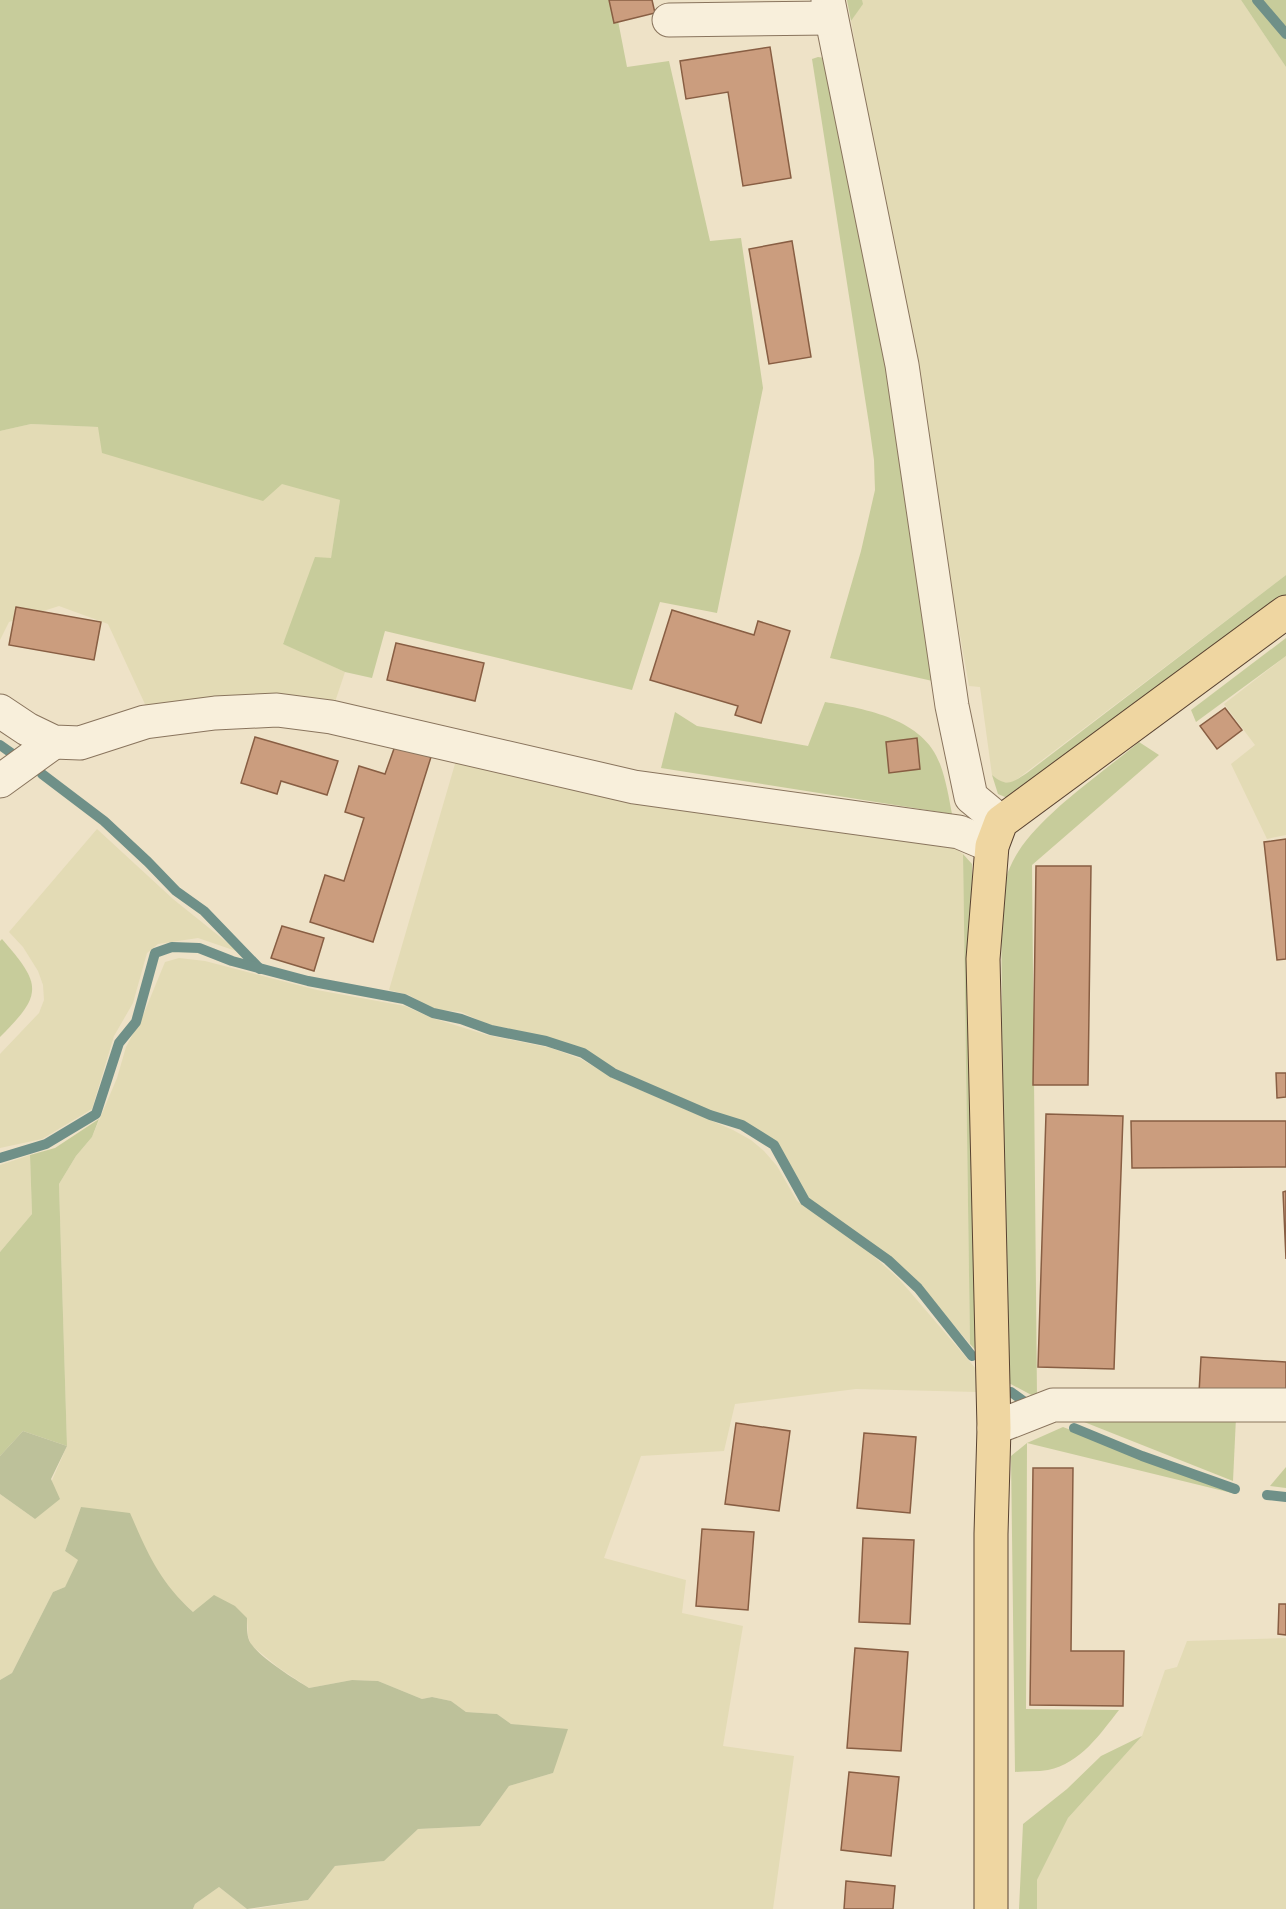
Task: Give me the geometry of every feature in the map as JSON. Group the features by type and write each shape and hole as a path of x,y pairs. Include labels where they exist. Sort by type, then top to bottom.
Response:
{"main road":[{"path":"991,1909 991,1534 994,1428 982,958 997,834 1286,612"}],"street":[{"path":"669,20 829,9 902,365 952,706 971,797 997,834"},
{"path":"0,711 27,729 54,742 80,743 145,723 215,713 277,710 330,717 634,787 959,832 997,834"},
{"path":"0,781 54,742"},
{"path":"994,1428 1053,1405 1286,1405"}],"shaded area":[{"path":"862,0 1241,0 1286,67 1286,575 1012,783 1000,782 992,775 980,687 969,686 851,21 862,4"},
{"path":"31,424 99,427 340,500 331,559 283,643 345,672 332,711 150,715 108,624 59,606 9,622 0,640 0,431"},
{"path":"1286,656 1286,835 1267,839 1231,764 1255,745 1224,704"},
{"path":"457,757 952,846 963,854 970,1344 920,1286 890,1259 804,1195 776,1142 758,1130 614,1068 585,1050 543,1036 487,1024 461,1012 432,1009 409,995 389,990"},
{"path":"97,829 173,899 239,952 198,938 158,944 147,953 133,1003 114,1036 92,1109 42,1139 0,1148 0,1054 39,1013 44,1000 43,985 38,971 23,947 9,932"},
{"path":"179,958 205,961 317,990 405,1006 432,1018 487,1035 551,1048 581,1059 617,1080 733,1130 751,1140 764,1151 777,1166 797,1201 868,1251 899,1279 977,1370 977,1392 856,1389 735,1404 724,1451 641,1456 604,1558 686,1580 682,1613 743,1626 723,1746 794,1756 773,1909 254,1909 308,1900 335,1866 383,1861 418,1829 480,1826 509,1786 553,1773 526,1726 511,1724 497,1714 466,1712 451,1701 432,1697 422,1699 378,1681 352,1680 309,1688 279,1668 251,1645 247,1618 193,1612 173,1593 157,1572 144,1545 81,1507 65,1551 79,1560 65,1587 53,1592 12,1673 0,1680 0,1494 35,1519 67,1446 59,1184 76,1156 92,1137 117,1078 126,1047 144,1013 165,962"},
{"path":"30,1155 32,1214 0,1252 0,1165"},
{"path":"1286,1638 1286,1909 1037,1909 1037,1880 1068,1818 1142,1736 1165,1670 1177,1667 1187,1641"},
{"path":"219,1887 247,1909 193,1909 195,1904"}],"green space":[{"path":"0,0 614,0 627,67 669,61 710,241 741,238 763,388 717,613 660,602 632,690 385,631 372,678 345,672 283,644 315,557 331,558 340,500 282,484 263,501 102,453 98,427 31,424 0,431"},
{"path":"847,0 862,0 863,4 851,21"},
{"path":"1241,0 1254,0 1284,36 1286,39 1286,67"},
{"path":"1261,0 1286,0 1286,28"},
{"path":"825,58 875,292 937,682 830,658 861,551 875,490 869,424 812,59"},
{"path":"1286,575 1286,596 1015,797 998,794 992,775 1002,781 1010,782 1027,773"},
{"path":"1286,638 1286,656 1196,722 1191,710"},
{"path":"825,702 858,708 892,719 921,736 932,749 940,764 952,814 661,768 675,712 697,726 808,746"},
{"path":"1139,742 1159,755 1032,865 1037,1398 1005,1381 1001,892 1015,857 1034,832 1077,791"},
{"path":"963,854 972,864 973,1075 980,1355 970,1344"},
{"path":"2,939 25,968 32,989 24,1010 0,1037 0,941"},
{"path":"99,1119 92,1137 76,1156 59,1184 67,1446 23,1431 0,1456 0,1252 32,1214 30,1155 55,1148"},
{"path":"1236,1417 1233,1481 1074,1418"},
{"path":"1063,1427 1236,1494 1027,1443"},
{"path":"23,1431 67,1446 51,1479 60,1499 35,1519 0,1494 0,1456"},
{"path":"1027,1443 1026,1709 1119,1710 1089,1746 1070,1761 1048,1770 1015,1772 1011,1456"},
{"path":"1286,1467 1286,1488 1270,1486"},
{"path":"81,1507 130,1513 149,1554 163,1578 181,1601 193,1612 214,1595 235,1606 247,1618 247,1632 252,1645 278,1668 309,1688 352,1680 378,1681 422,1699 432,1697 451,1701 466,1712 497,1714 511,1724 568,1729 553,1773 509,1786 480,1826 418,1829 384,1861 335,1866 308,1900 247,1909 219,1887 195,1904 193,1909 0,1909 0,1680 12,1673 53,1592 65,1587 78,1560 65,1551"},
{"path":"1142,1736 1068,1818 1037,1880 1037,1909 1019,1909 1023,1824 1067,1789 1101,1756"}],"building":[{"path":"609,0 652,0 655,13 614,23"},
{"path":"770,47 791,178 743,186 728,92 686,99 680,61"},
{"path":"792,241 811,357 769,364 749,249"},
{"path":"16,607 101,622 94,660 9,645"},
{"path":"672,610 754,635 758,621 790,631 761,723 735,715 738,706 650,680"},
{"path":"396,643 484,663 475,701 387,680"},
{"path":"1225,708 1242,730 1217,749 1200,726"},
{"path":"255,737 338,761 327,795 281,781 277,794 241,783"},
{"path":"917,738 920,769 889,773 886,742"},
{"path":"395,746 431,757 373,942 310,922 325,875 344,881 364,818 345,812 359,766 385,774"},
{"path":"1286,839 1286,959 1277,960 1264,842"},
{"path":"1036,866 1091,866 1088,1085 1033,1085"},
{"path":"282,926 324,938 314,971 271,958"},
{"path":"1276,1073 1286,1073 1286,1097 1277,1098"},
{"path":"1046,1114 1123,1116 1114,1369 1038,1367"},
{"path":"1131,1121 1286,1121 1286,1167 1132,1168"},
{"path":"1286,1191 1286,1259 1283,1192"},
{"path":"1201,1357 1286,1362 1286,1398 1199,1393"},
{"path":"736,1423 790,1431 779,1511 725,1504"},
{"path":"864,1433 916,1437 910,1513 857,1508"},
{"path":"1033,1468 1073,1468 1071,1651 1124,1651 1123,1706 1030,1705"},
{"path":"702,1529 754,1532 748,1610 696,1606"},
{"path":"863,1538 914,1540 910,1624 859,1622"},
{"path":"1279,1604 1286,1604 1286,1635 1278,1634"},
{"path":"855,1648 908,1652 901,1751 847,1748"},
{"path":"849,1772 899,1777 891,1856 841,1850"},
{"path":"846,1881 895,1886 893,1909 844,1909"}],"waterway":[{"path":"1257,0 1286,34"},
{"path":"0,745 17,757"},
{"path":"42,774 104,821 176,891 204,911 260,969"},
{"path":"0,1158 46,1144 96,1114 119,1043 136,1022 155,953 172,947 199,948 232,961 308,981 404,999 433,1013 461,1019 491,1030 546,1041 583,1053 613,1073 710,1115 742,1125 774,1145 805,1201 888,1260 918,1288 972,1356"},
{"path":"1011,1392 1029,1405"},
{"path":"1074,1428 1142,1456 1235,1489"},
{"path":"1267,1495 1286,1497"}]}
